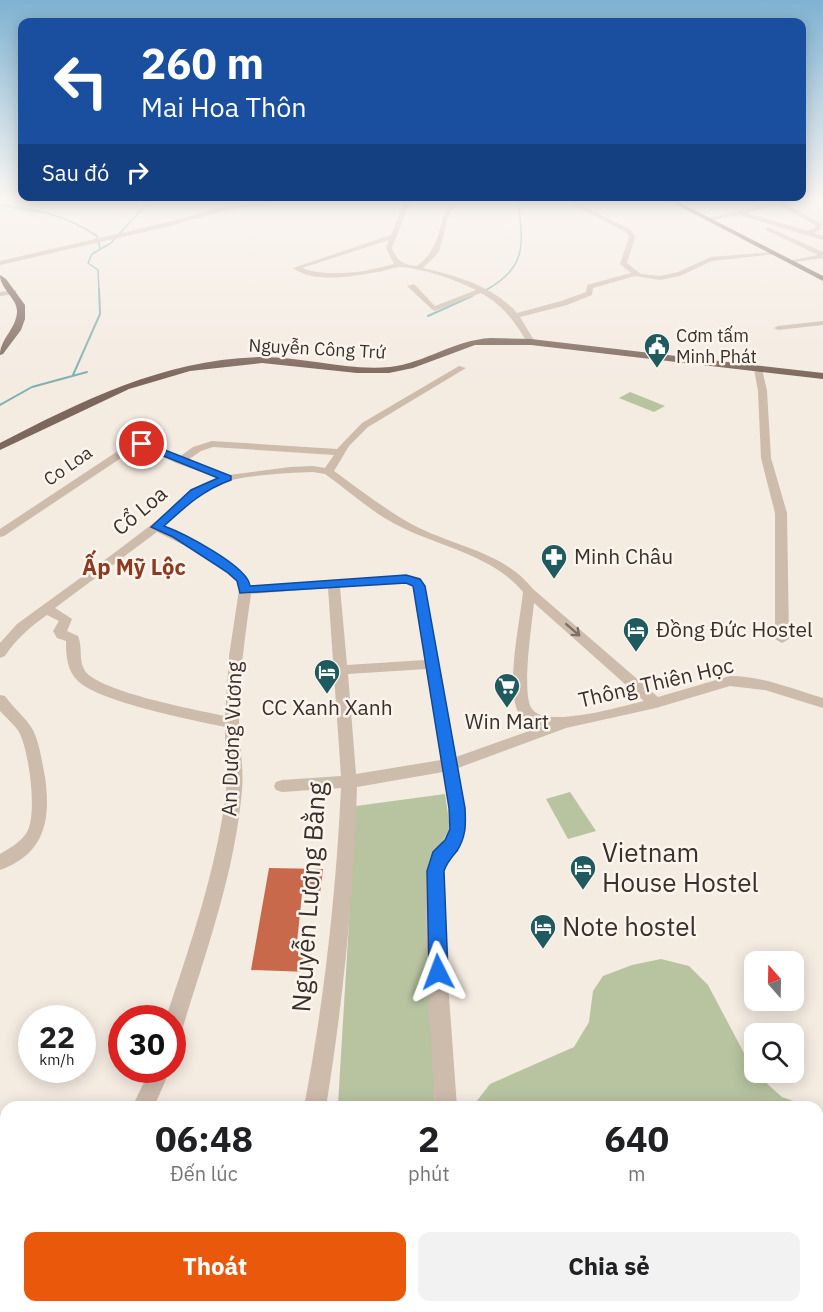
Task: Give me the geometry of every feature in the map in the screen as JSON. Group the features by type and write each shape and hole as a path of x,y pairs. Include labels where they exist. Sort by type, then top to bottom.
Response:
{"main road":[{"path":"782,258 823,279"},
{"path":"0,277 21,305 22,316 19,327 0,352"},
{"path":"0,341 11,325 14,315 14,297"},
{"name":"Nguyễn Công Trứ","path":"0,447 119,388 174,371 223,363 286,360 350,369 386,371 409,366 466,344 531,342 823,376"}],"street":[{"path":"0,264 24,258"},
{"path":"326,258 296,268 311,273 342,273 373,271 399,265 419,268 460,280 483,290 516,316 531,342"},
{"path":"393,258 399,265"},
{"path":"419,268 433,258"},
{"path":"625,258 623,264 635,274 652,278 667,278 711,259 721,258"},
{"path":"790,262 808,258"},
{"path":"516,316 564,303 590,293 590,287 635,274"},
{"path":"411,286 434,309 483,290"},
{"path":"0,294 14,297"},
{"path":"778,328 823,323"},
{"path":"328,472 349,439 365,425 462,368"},
{"path":"758,369 764,389 766,458 779,496 781,513 783,639"},
{"path":"180,461 197,449 212,444 340,452"},
{"name":"Co Loa","path":"0,534 134,445 149,446 180,461 228,478"},
{"path":"228,478 296,470 328,472 403,524 498,564 519,578 529,592 656,703"},
{"name":"Cổ Loa","path":"0,652 10,638 156,527 195,493 209,484 228,478"},
{"path":"156,527 177,535 231,569 243,580 244,590 406,579 416,582 419,586 457,808 458,829 451,845 440,858 435,871 435,927 446,1101"},
{"name":"Nguyễn Lương Bằng","path":"316,1101 329,1015 347,835 349,782 334,583"},
{"name":"An Dương Vương","path":"180,1005 205,924 228,830 234,788 232,723 234,661 244,590"},
{"name":"Thông Thiên Học","path":"529,592 519,688 521,704 530,716 537,720 568,723 656,703 730,681 743,680 823,703"},
{"path":"46,609 66,619 60,631 62,635 73,639 72,657 82,677 95,687 169,709 232,723"},
{"path":"340,670 433,664"},
{"path":"0,700 20,723 29,741 38,779 38,817 36,831 27,843 0,863"},
{"path":"282,786 349,782 410,774 449,764 568,723"},
{"path":"146,1101 154,1083"}],"green space":[{"path":"630,392 665,406 654,412 619,398"},
{"path":"570,792 596,831 568,839 546,799"},
{"path":"445,794 450,828 427,870 435,1101 338,1101 356,806"},
{"path":"661,959 689,966 708,985 744,1053 744,1083 766,1083 782,1097 794,1101 477,1101 490,1084 574,1047 589,1022 593,991 603,976 632,965"}],"building":[{"path":"269,868 323,869 320,894 302,894 297,942 313,942 309,972 251,970"}],"waterway":[{"path":"90,258 88,263 98,270 99,291"},
{"path":"486,290 510,272 518,258"},
{"path":"73,375 100,314 99,289"},
{"path":"428,316 472,296"},
{"path":"0,405 32,387 87,372"}],"place":[{"name":"Cơm tấm Minh Phát","path":"657,369"},
{"name":"Minh Châu","path":"554,580"},
{"name":"Đồng Đức Hostel","path":"636,653"},
{"name":"CC Xanh Xanh","path":"327,695"},
{"name":"Win Mart","path":"507,709"},
{"name":"Vietnam House Hostel","path":"583,891"},
{"name":"Note hostel","path":"543,950"}],"district":[{"name":"Ấp Mỹ Lộc","path":"134,567"}],"route":[{"path":"142,444 180,461 228,478 209,484 195,493 156,527 177,535 231,569 243,580 244,590 406,579 416,582 419,586 457,808 458,829 451,845 440,858 435,871 438,972"}]}
